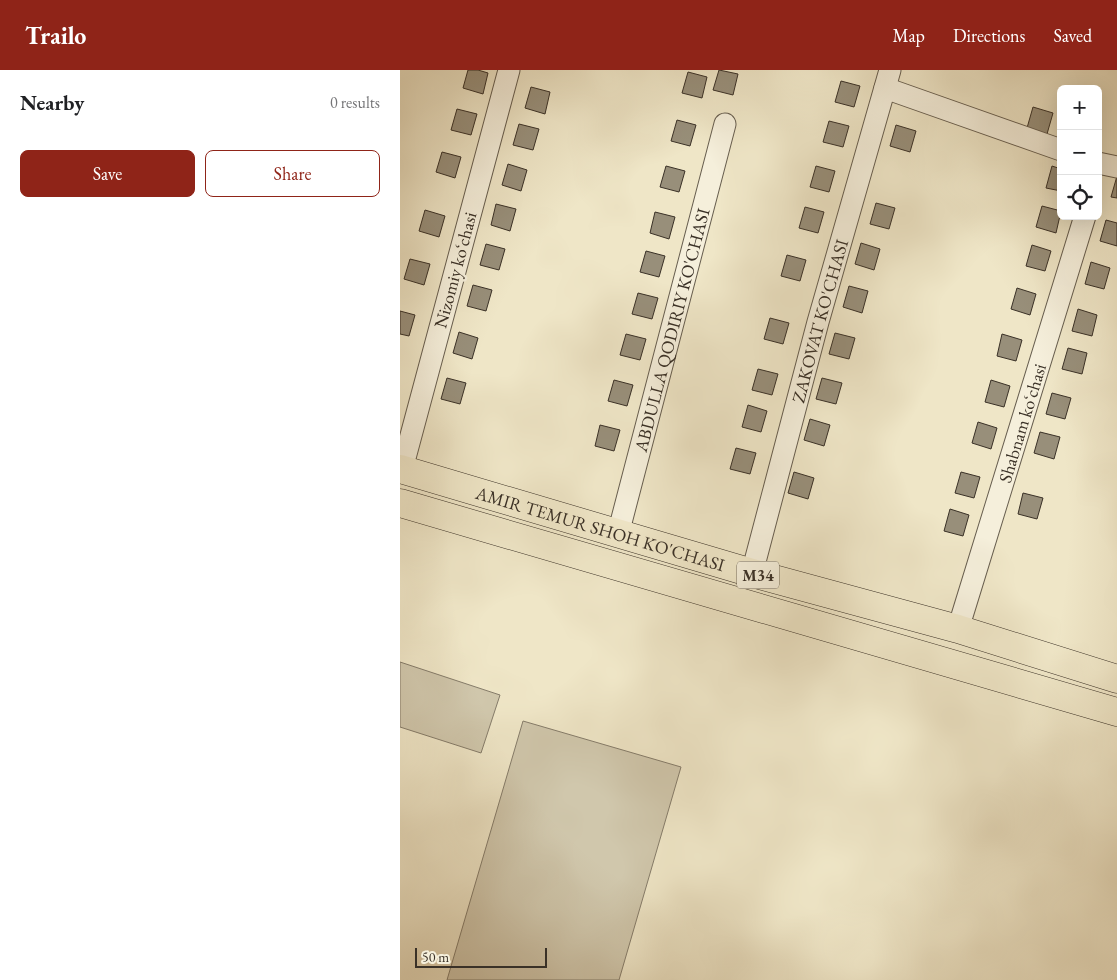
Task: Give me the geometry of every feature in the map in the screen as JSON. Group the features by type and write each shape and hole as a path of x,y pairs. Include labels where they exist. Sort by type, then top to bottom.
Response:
{"highway":[{"name":"AMIR TEMUR SHOH KO'CHASI","path":"401,469 752,573 958,629 1117,679"},
{"name":"AMIR TEMUR SHOH KO'CHASI","path":"400,503 1117,712"}],"street":[{"name":"Nizomiy koʻchasi","path":"401,469 509,70"},
{"path":"887,79 1057,148"},
{"name":"ZAKOVAT KO'CHASI","path":"752,573 818,322 887,79"},
{"name":"ABDULLA QODIRIY KO'CHASI","path":"618,534 725,124"},
{"name":"Shabnam koʻchasi","path":"958,629 1084,220"}],"shaded area":[{"path":"400,662 500,695 481,753 400,727"},
{"path":"523,721 681,767 619,980 447,980"}],"building":[{"path":"468,70 488,73 483,94 463,88"},
{"path":"719,70 738,74 733,95 713,90"},
{"path":"688,72 707,77 702,98 682,93"},
{"path":"841,81 860,86 854,107 835,102"},
{"path":"531,87 550,92 545,114 525,108"},
{"path":"1033,107 1053,113 1047,134 1027,128"},
{"path":"457,109 477,114 471,135 451,130"},
{"path":"677,120 696,125 690,146 671,141"},
{"path":"829,121 849,126 843,147 823,142"},
{"path":"519,124 539,129 533,150 513,145"},
{"path":"896,125 916,131 910,152 890,146"},
{"path":"442,152 461,157 455,178 436,172"},
{"path":"508,164 527,170 521,191 502,185"},
{"path":"666,166 685,171 679,192 660,187"},
{"path":"816,166 835,171 829,192 810,187"},
{"path":"1052,166 1057,168 1057,190 1046,188"},
{"path":"1117,176 1117,198 1111,197"},
{"path":"876,203 895,208 889,229 870,224"},
{"path":"496,204 516,209 510,231 491,225"},
{"path":"1042,206 1057,210 1057,220 1059,220 1056,233 1036,227"},
{"path":"805,207 824,212 818,233 799,228"},
{"path":"425,210 445,216 439,237 419,231"},
{"path":"655,212 675,217 669,239 650,233"},
{"path":"1106,220 1117,223 1117,246 1100,241"},
{"path":"861,243 880,249 874,270 855,264"},
{"path":"486,244 505,249 499,270 480,265"},
{"path":"1032,245 1051,251 1045,271 1026,266"},
{"path":"646,251 665,256 659,277 640,272"},
{"path":"787,255 806,260 800,281 781,276"},
{"path":"410,259 430,264 424,285 404,279"},
{"path":"1091,262 1110,268 1104,289 1085,284"},
{"path":"473,285 492,290 486,311 467,306"},
{"path":"849,286 868,291 862,313 843,307"},
{"path":"1017,288 1036,294 1030,315 1011,309"},
{"path":"638,293 658,298 652,319 632,314"},
{"path":"1078,309 1097,315 1092,336 1072,331"},
{"path":"400,311 415,315 409,336 400,334"},
{"path":"770,318 789,323 783,344 764,339"},
{"path":"459,332 478,338 472,359 453,353"},
{"path":"835,333 855,338 849,359 829,354"},
{"path":"626,334 646,339 640,360 620,355"},
{"path":"1002,334 1022,340 1016,361 997,356"},
{"path":"1068,348 1087,353 1082,374 1062,369"},
{"path":"758,369 778,374 772,395 752,390"},
{"path":"447,378 466,383 460,404 441,399"},
{"path":"822,378 842,383 836,404 816,399"},
{"path":"614,380 633,385 627,406 608,401"},
{"path":"991,380 1010,386 1004,407 985,402"},
{"path":"1052,393 1071,398 1065,419 1046,414"},
{"path":"748,405 767,411 761,432 742,427"},
{"path":"810,419 830,425 824,446 804,440"},
{"path":"978,422 997,428 991,449 972,443"},
{"path":"600,425 620,430 614,451 595,446"},
{"path":"1040,432 1060,437 1054,459 1034,453"},
{"path":"736,448 756,453 750,474 730,469"},
{"path":"794,472 814,478 808,499 788,493"},
{"path":"961,472 980,477 974,498 955,493"},
{"path":"1023,493 1043,498 1037,519 1018,514"},
{"path":"950,509 969,515 963,536 944,531"}]}
